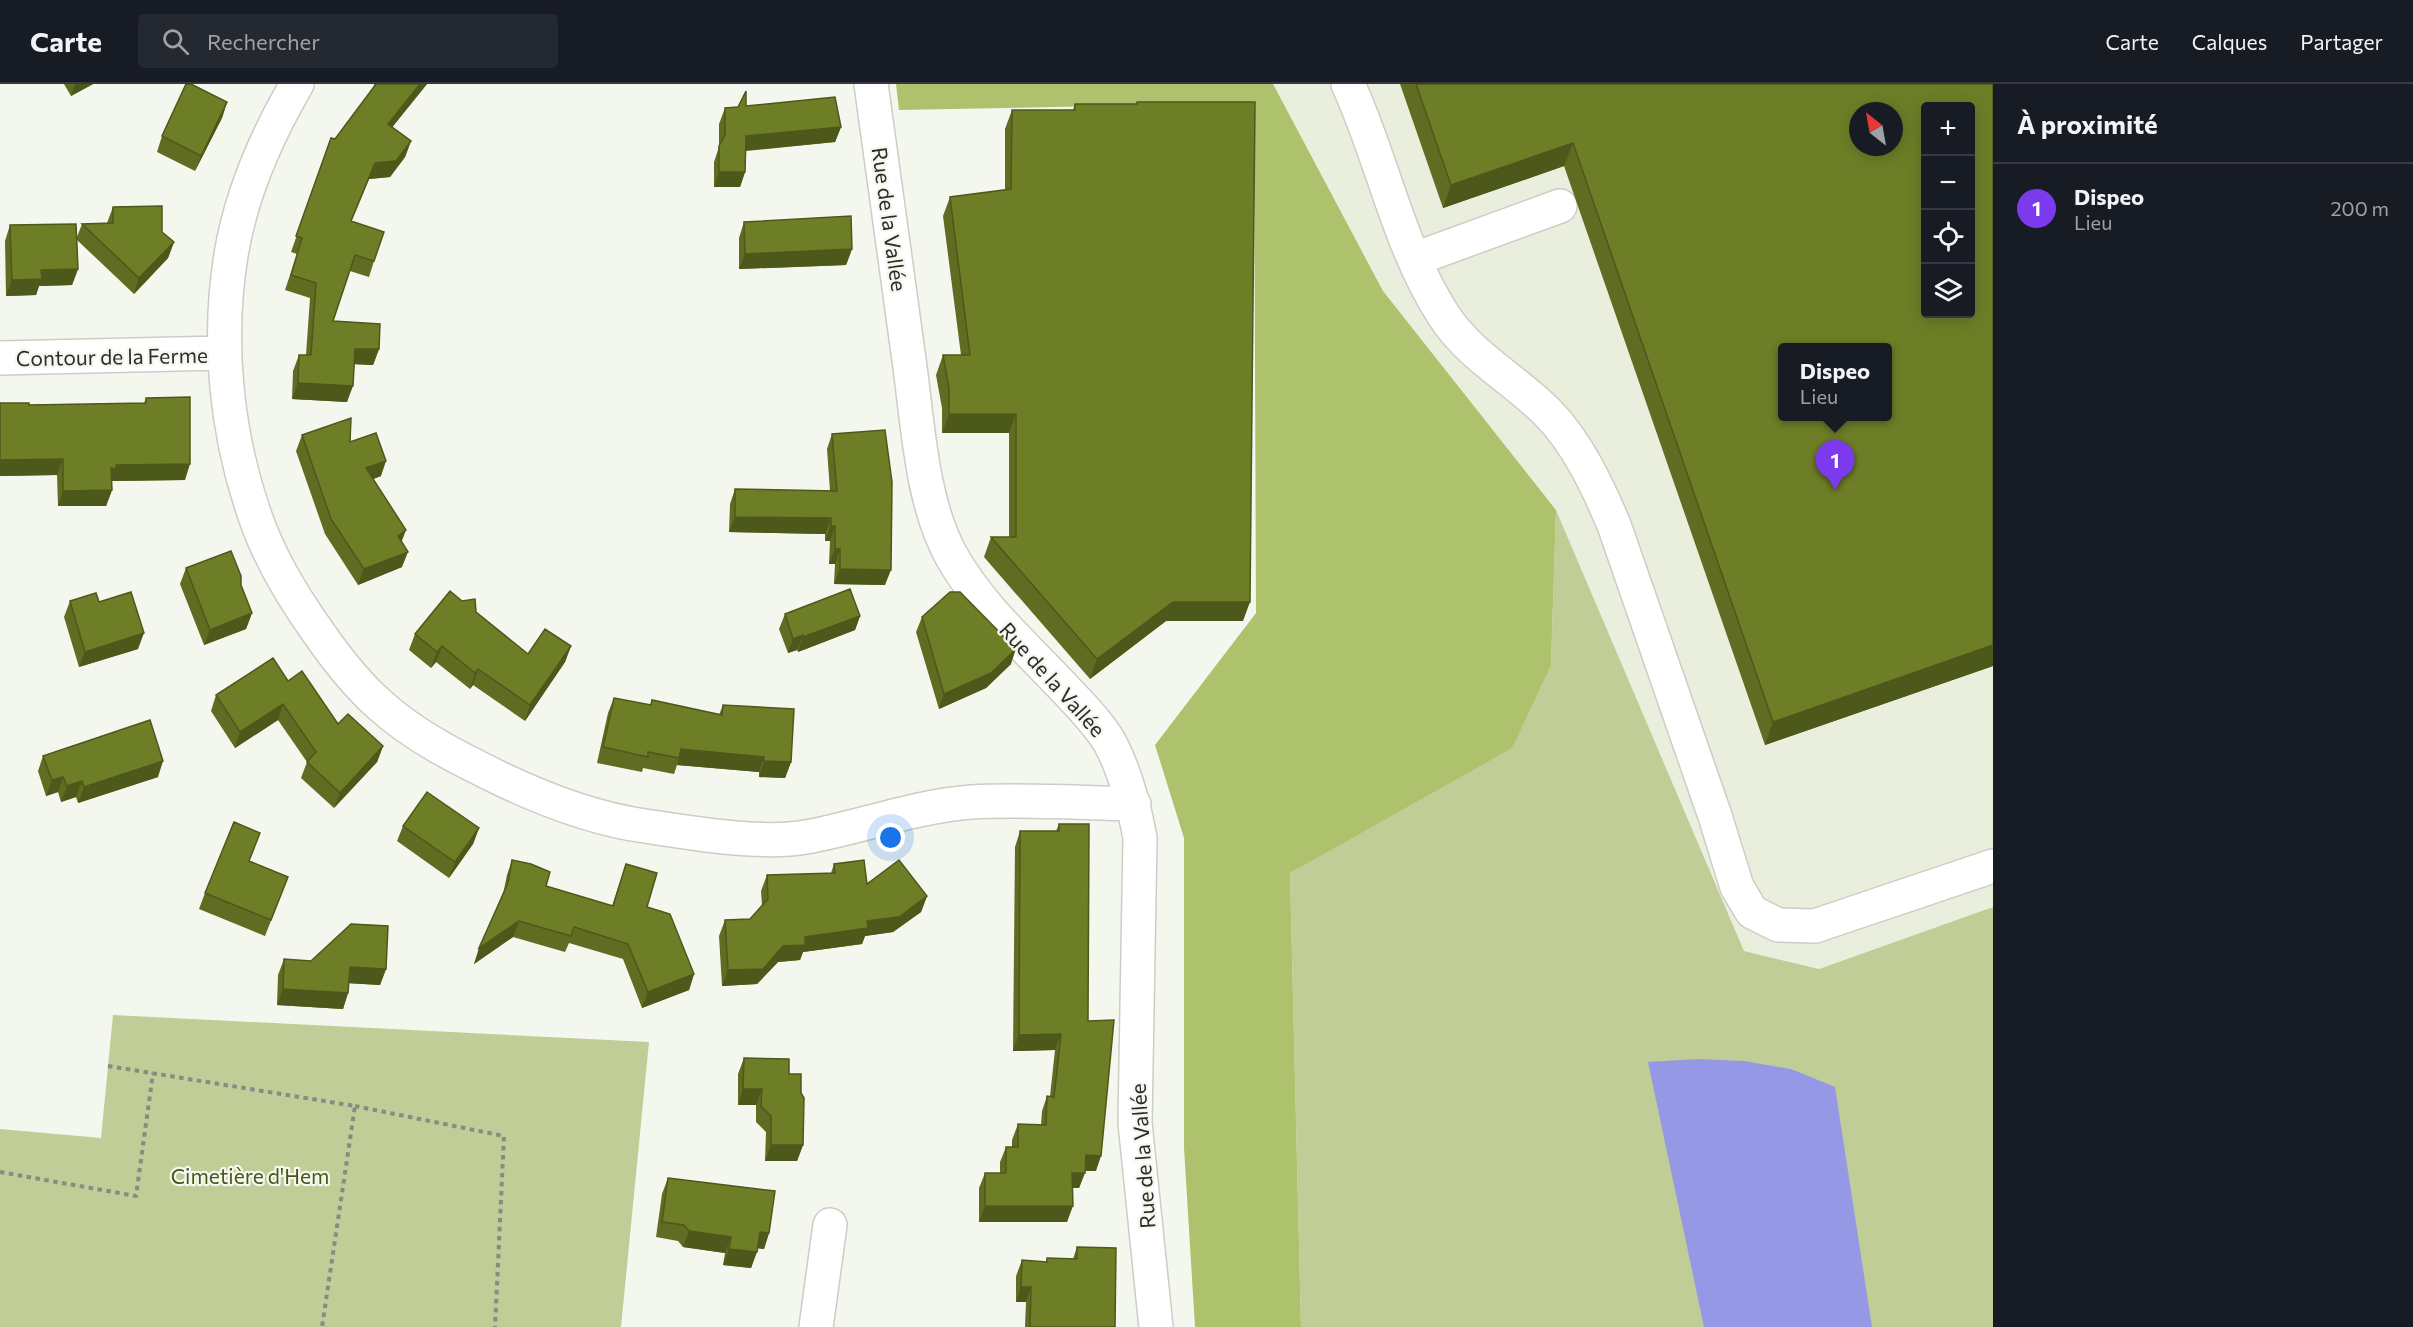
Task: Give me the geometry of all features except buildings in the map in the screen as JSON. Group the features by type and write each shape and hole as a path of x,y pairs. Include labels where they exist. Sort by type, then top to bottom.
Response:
{"street":[{"name":"Contour de la Ferme","path":"297,84 261,153 245,196 225,296 223,353 233,424 244,478 256,519 281,573 303,612 329,648 377,703 401,723 487,772 540,797 591,815 642,826 768,840 803,838 937,806 972,802 1134,804"},
{"name":"Rue de la Vallée","path":"871,84 918,428 928,486 939,527 951,556 970,584 1091,717 1109,741 1123,770 1134,804 1140,838 1136,1123 1156,1327"},
{"path":"1348,84 1366,123 1399,220 1422,277 1445,318 1474,350 1548,412 1598,484 1711,805 1737,887 1752,912 1778,925 1815,926 1993,866"},
{"path":"1415,259 1560,206"},
{"name":"Contour de la Ferme","path":"0,358 223,353"},
{"path":"816,1327 830,1225"}],"path":[{"path":"108,1066 355,1106 504,1136 495,1327"},
{"path":"0,1172 136,1196 153,1073"},
{"path":"322,1327 355,1106"}],"shaded area":[{"path":"1273,84 1993,84 1993,907 1819,969 1744,951 1556,510 1383,291"}],"green space":[{"path":"896,84 1273,84 1383,291 1556,510 1551,665 1512,748 1290,873 1301,1327 1195,1327 1184,1148 1184,838 1155,745 1256,613 1254,103 899,110"},
{"path":"1556,510 1744,951 1819,969 1993,907 1993,1327 1301,1327 1290,873 1366,829 1551,665"},
{"name":"Cimetière d'Hem","path":"113,1015 649,1042 621,1327 0,1327 0,1129 101,1138"}],"water":[{"path":"1698,1059 1744,1061 1791,1069 1835,1087 1872,1327 1704,1327 1648,1062"}],"place":[{"name":"Dispeo","path":"1835,490"}]}
